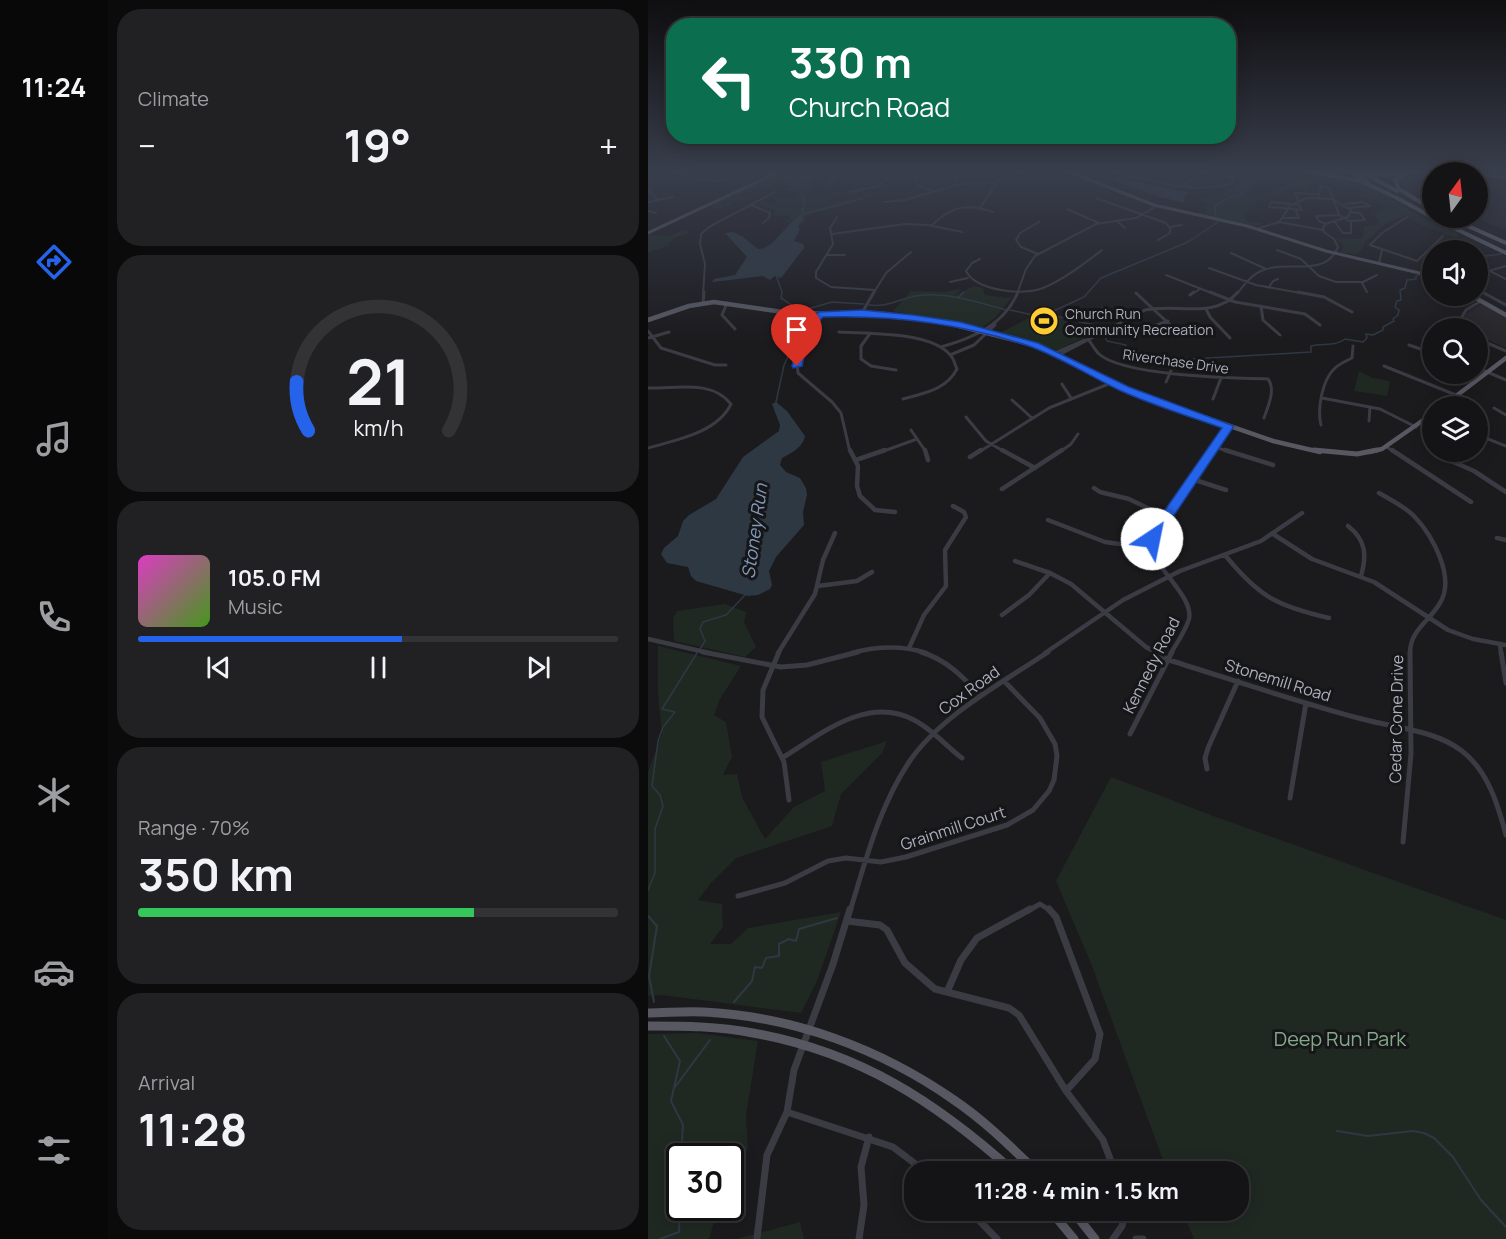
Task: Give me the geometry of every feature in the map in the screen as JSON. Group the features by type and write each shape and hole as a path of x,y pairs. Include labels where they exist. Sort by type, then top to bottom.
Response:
{"highway":[{"path":"1454,228 1506,253"},
{"path":"1472,228 1506,243"},
{"path":"1464,233 1476,230"}],"main road":[{"path":"1251,228 1336,254 1422,273"},
{"path":"648,320 703,303 728,303 783,312 862,313 930,320 987,331 1028,342 1057,354 1112,383 1228,426 1282,444 1327,453 1357,454 1387,447 1422,423"},
{"path":"1488,304 1506,313"},
{"path":"1488,372 1506,358"},
{"path":"1456,395 1471,384"},
{"path":"648,1012 690,1011 733,1014 809,1029 861,1047 917,1076 975,1116 1024,1161"},
{"path":"648,1026 691,1025 726,1028 803,1043 858,1063 916,1093 967,1129 1002,1161"},
{"path":"1059,1221 1074,1239"},
{"path":"1081,1221 1095,1239"}],"street":[{"path":"703,303 705,264 700,244 701,234 709,228"},
{"path":"830,228 833,244 816,272 818,282 831,287 875,290"},
{"path":"832,234 869,228"},
{"path":"941,228 963,232"},
{"path":"1029,228 1020,233 1016,240 1021,247 1038,254"},
{"path":"950,354 969,348 1013,304 1029,262 1038,254 1090,228"},
{"path":"1158,240 1169,235 1170,228"},
{"path":"1256,229 1260,228"},
{"path":"1057,354 1136,312 1151,308 1206,309 1223,305 1231,300 1255,273 1266,268 1309,266 1326,262 1339,250 1338,244 1323,230 1301,228"},
{"path":"1339,228 1343,233 1350,234 1350,228"},
{"path":"1388,228 1370,245 1416,261 1422,257"},
{"path":"1439,240 1443,236"},
{"path":"950,282 968,278 986,287 1032,290 1044,287 1102,250"},
{"path":"1277,250 1303,260 1313,272 1324,277 1362,283 1377,275"},
{"path":"1379,262 1382,250"},
{"path":"862,313 890,269 911,252"},
{"path":"1231,253 1266,268"},
{"path":"827,255 845,255"},
{"path":"968,278 966,273 968,267 980,260"},
{"path":"1488,270 1506,266"},
{"path":"1209,268 1269,288 1319,296 1352,312"},
{"path":"1018,269 1026,269"},
{"path":"1488,271 1506,279"},
{"path":"1166,275 1231,300 1305,314 1320,325"},
{"path":"1269,288 1273,281 1278,279"},
{"path":"1362,283 1367,292"},
{"path":"1190,295 1200,289"},
{"path":"1136,293 1180,334"},
{"path":"1488,295 1506,305"},
{"path":"728,303 722,315 735,329"},
{"path":"1261,306 1260,315 1263,322 1280,335"},
{"path":"1459,318 1471,306"},
{"path":"1103,308 1124,319"},
{"path":"1206,309 1210,317 1230,338"},
{"path":"821,314 805,334 800,347 797,369 803,379 832,402 841,413 846,428 847,445 856,460 857,491 860,496 876,510 895,512"},
{"path":"1145,329 1168,321"},
{"path":"648,331 650,337 661,348 715,365 726,365"},
{"path":"941,347 987,331"},
{"path":"650,337 669,332"},
{"path":"839,332 910,337 941,347 950,354 957,369 948,382 935,389 903,399"},
{"path":"869,335 860,346 861,359 872,366 896,370"},
{"name":"Riverchase Drive","path":"1088,339 1098,354 1115,363 1221,378 1270,380 1272,392 1264,418"},
{"path":"1488,343 1506,351"},
{"path":"1409,345 1422,349"},
{"path":"1321,425 1318,417 1331,371 1352,358 1353,346"},
{"path":"1384,366 1456,395"},
{"path":"1167,382 1171,371"},
{"path":"1488,372 1506,380"},
{"path":"1213,399 1221,378"},
{"path":"970,457 1032,418 1071,398 1112,383"},
{"path":"1062,384 1071,398"},
{"path":"648,388 698,386 727,398 731,404 725,414 704,429 648,448"},
{"path":"1323,398 1371,407 1392,414 1416,427"},
{"path":"1012,400 1032,418"},
{"path":"1369,421 1371,407"},
{"path":"1494,408 1506,415"},
{"path":"966,417 983,439 1035,468"},
{"path":"1168,576 1155,561 1150,548 1152,539 1228,426"},
{"path":"910,430 928,454 928,460"},
{"path":"1002,489 1013,484 1071,444 1078,434"},
{"path":"856,460 917,439"},
{"path":"1488,439 1506,446"},
{"path":"1215,447 1273,465"},
{"path":"1387,447 1471,501"},
{"path":"1454,462 1474,471 1506,492"},
{"path":"1192,479 1226,490"},
{"path":"1094,488 1100,492 1128,499 1167,517"},
{"name":"Cedar Cone Drive","path":"1379,493 1400,505 1419,521 1443,569 1446,582 1441,602 1415,629 1410,644 1411,754 1403,842"},
{"path":"909,648 924,615 946,586 945,550 966,517 964,512 953,506"},
{"name":"Cox Road","path":"757,1238 767,1155 788,1112 794,1070 847,921 878,820 909,762 933,735 981,696 1106,611 1143,588 1168,576 1273,534 1302,513"},
{"path":"1048,520 1105,542 1150,548"},
{"path":"1348,526 1360,534 1366,547 1366,562 1361,576"},
{"path":"789,800 787,777 782,758 762,717 763,690 781,646 810,603 818,586 823,560 835,533"},
{"path":"1273,534 1312,559 1361,576 1382,587 1427,617 1458,634 1503,644 1506,683"},
{"path":"1497,538 1506,540"},
{"path":"1225,555 1248,584 1264,597 1290,609 1329,618"},
{"name":"Stonemill Road","path":"1015,561 1050,573 1081,590 1146,647 1169,660 1306,703 1447,740 1473,758 1479,766 1506,835"},
{"path":"818,586 857,581 872,572"},
{"path":"1002,615 1029,596 1050,573"},
{"name":"Kennedy Road","path":"1130,734 1188,623 1190,611 1185,597 1168,576"},
{"path":"648,639 788,668 817,664 867,649 909,648 946,662 981,696"},
{"name":"Grainmill Court","path":"738,896 785,883 828,861 846,858 896,860 1005,825 1029,814 1052,788 1057,770 1057,750 1054,740 1043,723 1004,681"},
{"path":"1207,769 1205,758 1208,748 1238,681"},
{"path":"1290,798 1306,703"},
{"path":"782,758 843,722 871,712 889,712 905,716 962,758"},
{"path":"947,992 961,960 984,934 1020,917 1032,906 1046,906 1056,916 1100,1034 1101,1044 1096,1059 1066,1091"},
{"path":"847,921 880,926 888,930 905,963 929,985 1014,1011 1025,1023 1066,1091 1103,1140 1111,1161"},
{"path":"788,1112 868,1137 893,1147 911,1161"},
{"path":"859,1239 864,1204 861,1167 868,1137"},
{"path":"980,1221 997,1239"},
{"path":"1113,1239 1123,1221"},
{"path":"1136,1239 1138,1237 1143,1239"}],"shaded area":[{"path":"1478,306 1485,306 1506,316 1506,348 1488,340 1488,318 1463,318"}],"green space":[{"path":"1364,228 1381,228 1364,243 1364,247 1357,254 1340,252 1344,246 1335,238 1360,239 1364,235"},
{"path":"1430,228 1446,228 1459,234 1457,238"},
{"path":"683,230 692,232 674,238 668,246 648,252 648,235 670,236"},
{"path":"974,286 983,288 985,295 1007,298 1013,296 996,317 983,327 893,311 911,291 942,292 962,289 952,297"},
{"name":"Church Run Community Recreation","path":"1044,310 1092,334 1057,350 1000,333"},
{"path":"1359,371 1373,378 1390,381 1387,396 1354,391"},
{"path":"725,604 746,612 744,622 756,647 745,657 674,641 673,618 677,611"},
{"path":"658,646 741,666 720,699 714,715 726,722 732,757 723,775 737,774 742,797 765,839 794,807 825,791 821,762 887,741 882,753 841,794 832,826 736,858 698,900 722,904 723,927 710,944 731,944 748,928 841,912 817,981 801,1013 662,995 648,996 648,772 662,734 658,693"},
{"name":"Deep Run Park","path":"1111,777 1216,817 1506,920 1506,1239 1194,1239 1186,1221 1249,1221 1249,1161 1163,1161 1092,966 1056,881"},
{"path":"697,1033 758,1041 746,1115 748,1149 744,1153 744,1143 666,1143 666,1221 714,1221 709,1239 648,1239 648,1034"},
{"path":"800,1222 804,1239 737,1239"}],"water":[{"path":"786,228 799,228 794,241 803,244 804,248 781,278 775,276 770,280 763,276 712,282 714,279 735,275 747,257 725,233 733,232 758,249 770,245"},
{"path":"776,402 787,411 805,436 793,452 782,458 780,465 786,472 800,478 806,488 804,525 776,557 769,571 772,585 770,589 758,595 748,596 696,581 691,576 688,567 667,563 661,554 664,548 678,536 683,521 689,515 716,499 743,457 779,431 780,425 772,404"}],"waterway":[{"path":"1047,314 1084,297 1101,278 1188,242 1209,228"},
{"path":"1488,256 1501,254"},
{"path":"776,275 782,292 781,298 801,311 832,302 864,304"},
{"path":"1104,335 1107,341 1126,345 1125,348 1147,354 1192,359 1311,352 1311,346 1333,344 1345,339 1363,342 1367,338 1366,334 1373,335 1383,330 1383,327 1394,321 1393,319 1398,315 1399,310 1395,307 1397,301 1401,300 1400,290 1405,288 1407,280 1416,279 1419,275"},
{"path":"958,298 964,292"},
{"path":"869,305 883,305 916,296 934,295 958,298"},
{"path":"958,298 1006,310"},
{"path":"1010,310 1033,315 1047,314"},
{"path":"1047,314 1094,325 1097,332"},
{"name":"Stoney Run","path":"776,402 784,365 799,333 796,328 789,326 798,316"},
{"name":"Stoney Run","path":"700,649 705,641 700,629 703,622 726,615 745,595"},
{"name":"Stoney Run","path":"648,890 655,873 655,829 663,806 660,795 652,786 658,741 663,727 675,712 662,709 697,653"},
{"name":"Stoney Run","path":"648,916 657,926 649,976 654,1002"},
{"path":"734,1002 752,981 755,967 762,968 766,958 779,956 779,944 789,939 796,941 799,929 837,918"},
{"name":"Stoney Run","path":"664,1036 680,1061 671,1101 683,1125 682,1143"},
{"path":"675,1087 710,1040"},
{"path":"1337,1131 1368,1136 1413,1131 1434,1138 1453,1157 1481,1200 1506,1227"},
{"name":"Stoney Run","path":"660,1239 679,1232 679,1221"}],"place":[{"name":"Church Run Community Recreation","path":"1044,321"}],"route":[{"path":"797,366 805,334 821,314 862,313 913,317 960,325 1023,341 1062,357 1126,389 1228,426 1152,539"}]}
